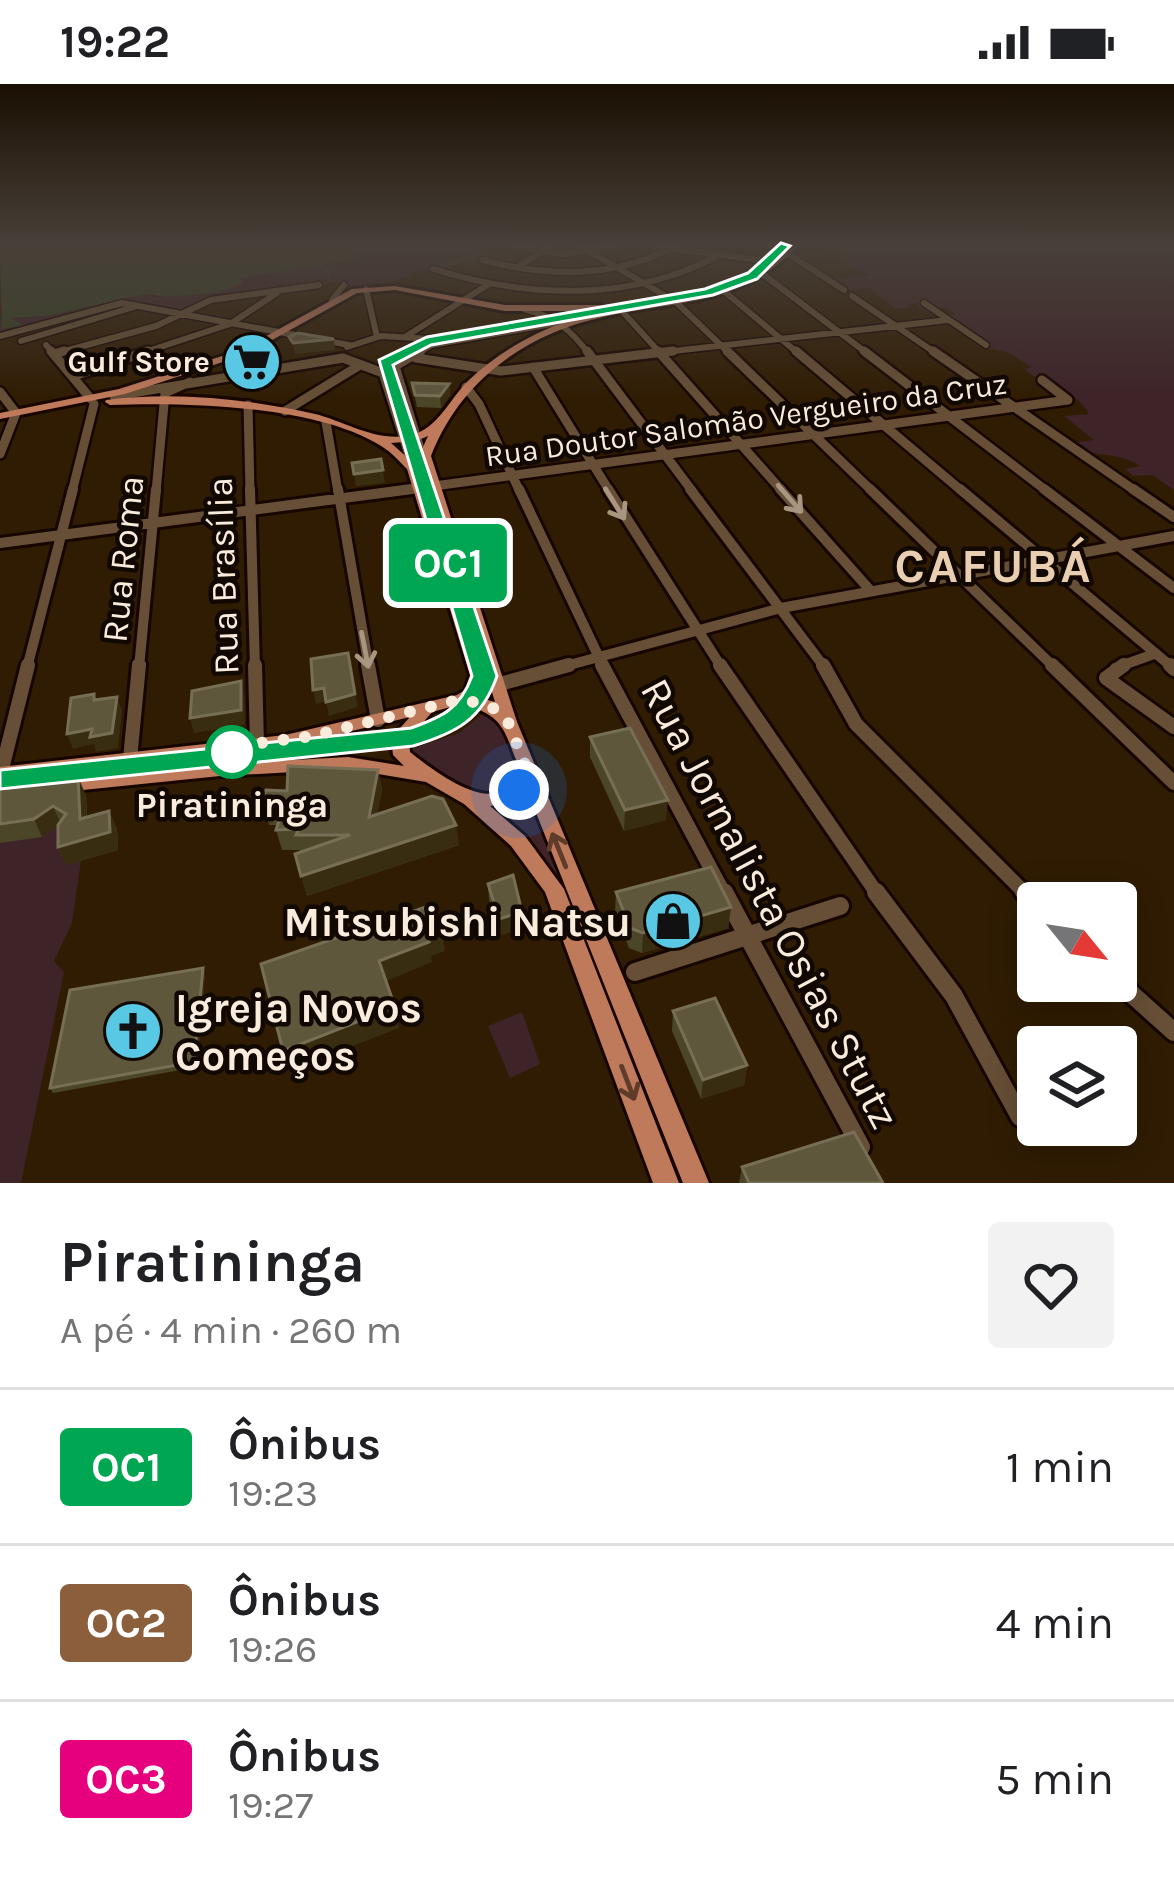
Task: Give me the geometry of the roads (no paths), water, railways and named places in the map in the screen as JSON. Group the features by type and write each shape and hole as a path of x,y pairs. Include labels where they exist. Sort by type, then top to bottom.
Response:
{"main road":[{"path":"0,416 93,400 204,366 283,333 340,297"},
{"path":"434,297 523,309 621,312"},
{"path":"674,301 686,297"},
{"path":"419,465 439,423 466,387 562,322 695,297"},
{"path":"0,773 256,745 462,699 472,693 478,675 419,465 366,437 285,411 168,400 93,400"},
{"path":"366,437 411,438 439,423"},
{"path":"426,487 500,684 508,722 696,1183"},
{"path":"462,699 492,707 508,722"},
{"path":"437,705 415,717 400,738 402,755 518,841 560,900 666,1183"},
{"path":"0,791 309,763 387,767 430,776"},
{"path":"474,808 511,796 524,784 526,767"}],"street":[{"path":"54,354 183,315 212,300 234,297"},
{"path":"74,376 230,325 270,297"},
{"path":"368,297 377,337"},
{"path":"404,337 467,297"},
{"path":"668,297 1174,783"},
{"path":"731,297 1174,669"},
{"path":"793,297 1174,588"},
{"path":"854,297 1174,517"},
{"path":"924,303 986,345"},
{"path":"0,335 126,304 349,345 377,337 423,343 562,322"},
{"path":"21,341 137,306"},
{"path":"523,309 562,322 596,360 834,682 856,724 1017,885"},
{"path":"621,312 870,590"},
{"path":"419,465 397,365 416,358 485,370 532,368 948,320"},
{"path":"416,358 423,343"},
{"path":"46,345 93,400"},
{"path":"344,358 349,345"},
{"path":"93,400 344,358 383,373 411,438"},
{"path":"285,411 360,365"},
{"path":"532,368 694,628 877,893 955,996 1017,1111"},
{"name":"Rua Doutor Salomão Vergueiro da Cruz","path":"0,543 1016,409 1068,398 1042,380"},
{"path":"168,400 167,391 190,382"},
{"name":"Rua Jornalista Osias Stutz","path":"466,387 479,404 598,657 869,1162"},
{"path":"0,392 16,413 0,454"},
{"path":"0,773 93,400"},
{"name":"Rua Roma","path":"130,759 168,400"},
{"name":"Rua Brasília","path":"248,405 256,745"},
{"path":"326,422 378,719"},
{"path":"500,684 781,608 1174,536"},
{"path":"1154,654 1107,672 1106,678 1174,727"},
{"path":"601,956 635,972 840,906"},
{"path":"621,1004 635,972"},
{"path":"1137,999 1174,1032"}],"place":[{"name":"Gulf Store","path":"252,362"},
{"name":"Piratininga","path":"232,752"},
{"name":"Mitsubishi Natsu","path":"673,921"},
{"name":"Igreja Novos Começos","path":"133,1031"}],"district":[{"name":"CAFUBÁ","path":"994,565"}]}
